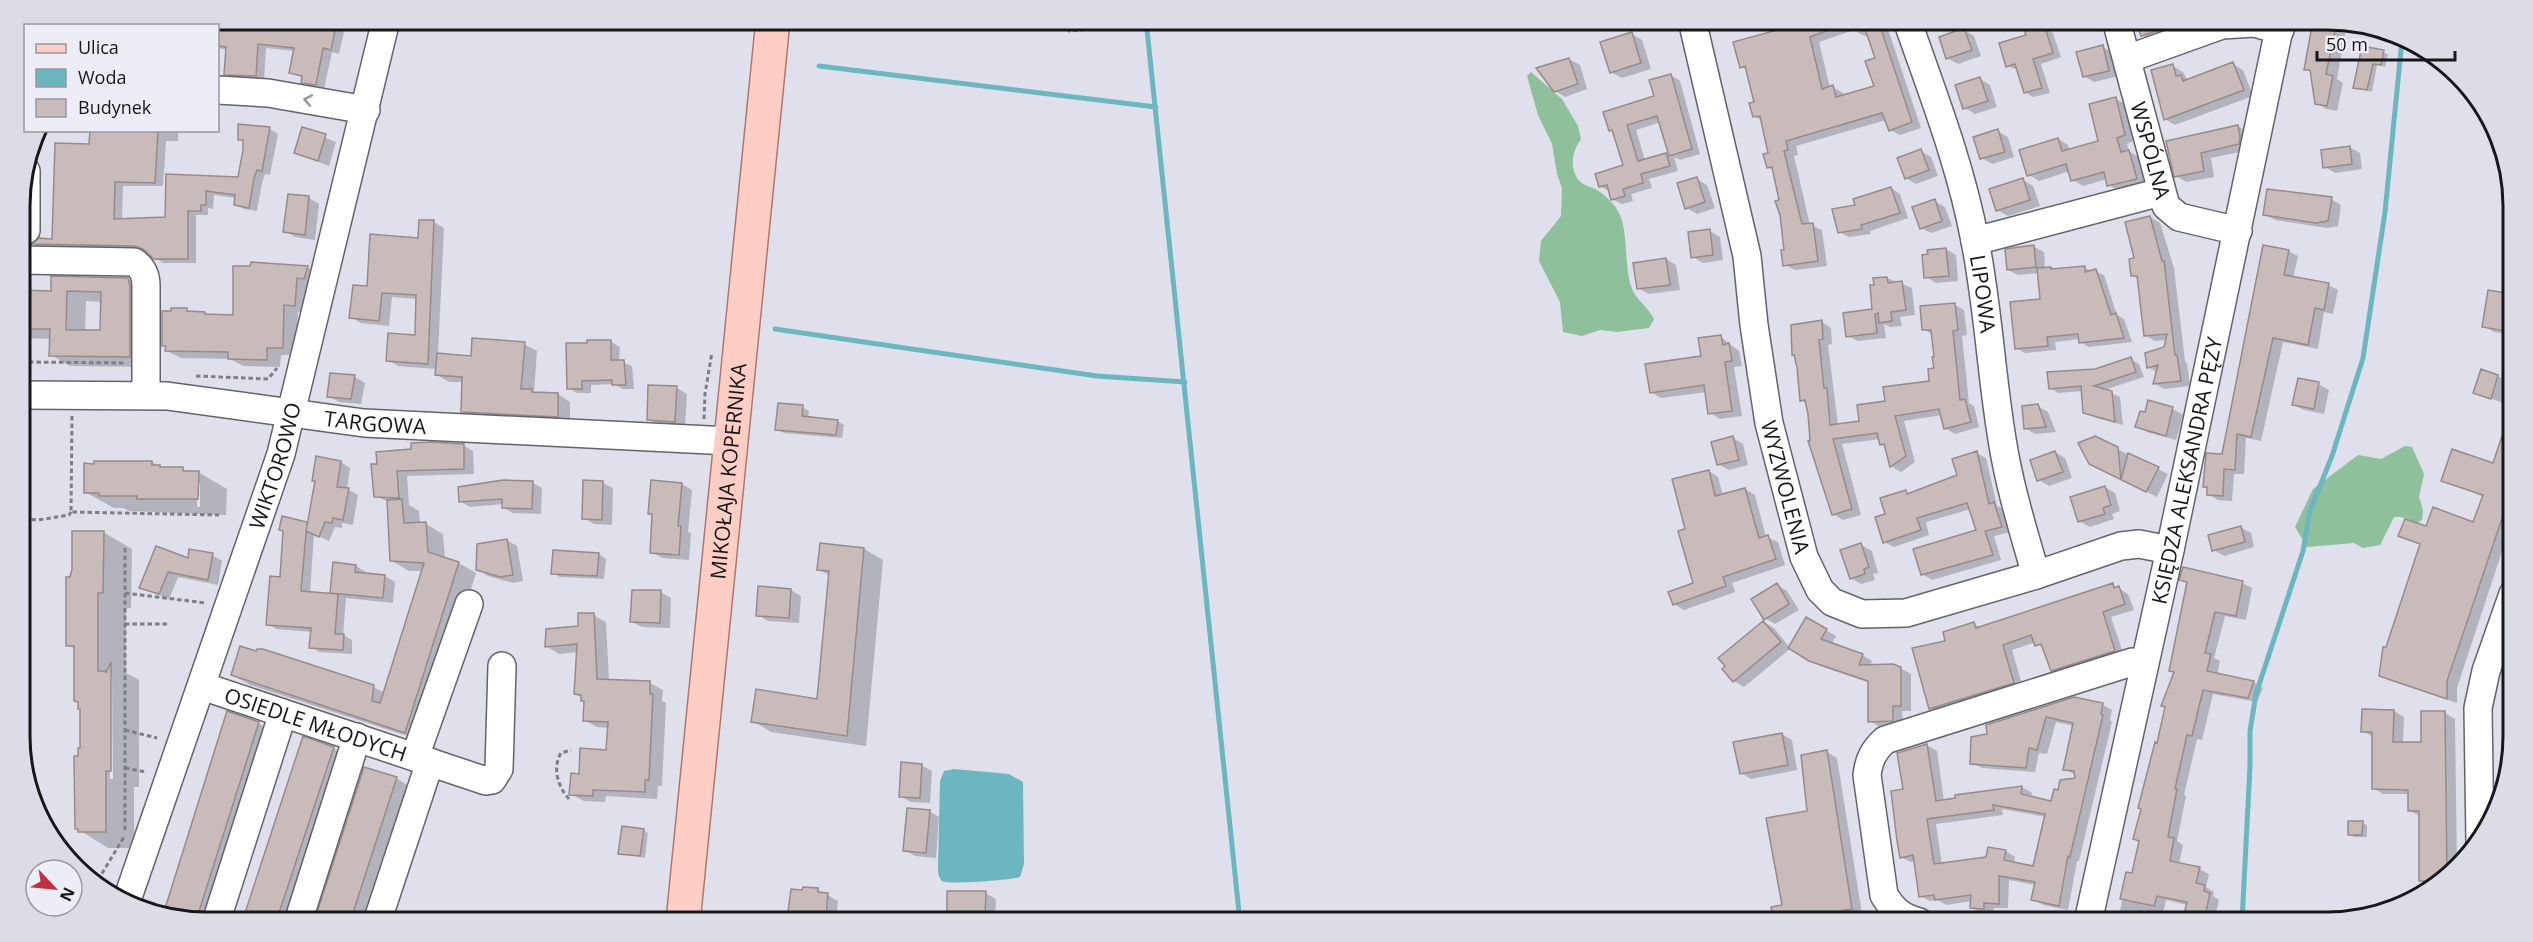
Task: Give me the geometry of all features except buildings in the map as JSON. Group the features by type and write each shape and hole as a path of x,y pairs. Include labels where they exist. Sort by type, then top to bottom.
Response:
{"main road":[{"name":"MIKOŁAJA KOPERNIKA","path":"684,912 772,30"}],"street":[{"name":"WIKTOROWO","path":"130,895 281,453 385,30"},
{"name":"WYZWOLENIA","path":"1694,30 1747,256 1754,325 1769,423 1792,518 1811,576 1820,590 1832,602 1862,614 1906,613 2036,575 2121,546 2139,544 2170,550"},
{"name":"LIPOWA","path":"1910,30 1954,159 1975,241 2002,441 2036,575"},
{"name":"WSPÓLNA","path":"2119,30 2166,206 2179,217 2238,231"},
{"path":"2127,60 2208,30"},
{"name":"KSIĘDZA ALEKSANDRA PĘZY","path":"2090,912 2170,550 2279,30"},
{"path":"219,90 268,93 366,110"},
{"path":"1975,241 2161,192"},
{"path":"30,260 134,262 140,266 146,276 146,395"},
{"name":"TARGOWA","path":"30,395 146,395 198,399 364,423 730,441"},
{"path":"381,912 469,604"},
{"path":"2480,823 2478,708 2486,671 2503,623"},
{"path":"1896,912 1884,895 1867,775 1869,763 1876,748 1885,740 2132,662 2144,664"},
{"name":"OSIEDLE MŁODYCH","path":"202,686 486,781 492,780 499,769 502,666"},
{"path":"219,912 284,713"},
{"path":"301,912 357,737"}],"path":[{"path":"30,362 146,363"},
{"path":"191,375 268,379 282,362"},
{"path":"71,512 72,413"},
{"path":"30,519 69,515 71,512 219,515"},
{"path":"100,876 125,834 125,548"},
{"path":"125,593 211,603"},
{"path":"125,624 168,624"},
{"path":"125,730 157,738"},
{"path":"569,799 558,780 556,768 561,753 571,750"},
{"path":"125,768 146,772"}],"green space":[{"path":"1531,72 1562,99 1578,126 1581,139 1573,160 1577,178 1583,184 1602,194 1619,213 1624,228 1627,268 1631,286 1635,295 1654,319 1649,328 1617,332 1600,330 1582,336 1563,332 1560,302 1539,261 1541,241 1561,216 1562,188 1552,144 1538,115 1527,76"},
{"path":"2405,446 2412,447 2424,474 2419,497 2423,510 2422,520 2417,523 2394,517 2380,545 2363,548 2354,543 2307,547 2295,527 2313,489 2358,455 2381,459"}],"water":[{"path":"954,769 1009,774 1023,782 1024,864 1020,877 967,882 942,881 938,874 940,781 944,771"}],"waterway":[{"path":"1147,30 1239,912"},
{"path":"2243,912 2250,731 2256,694 2303,551 2310,511 2332,456 2363,358 2385,212 2401,47"},
{"path":"819,66 1156,107"},
{"path":"775,329 1097,376 1185,382"}]}
